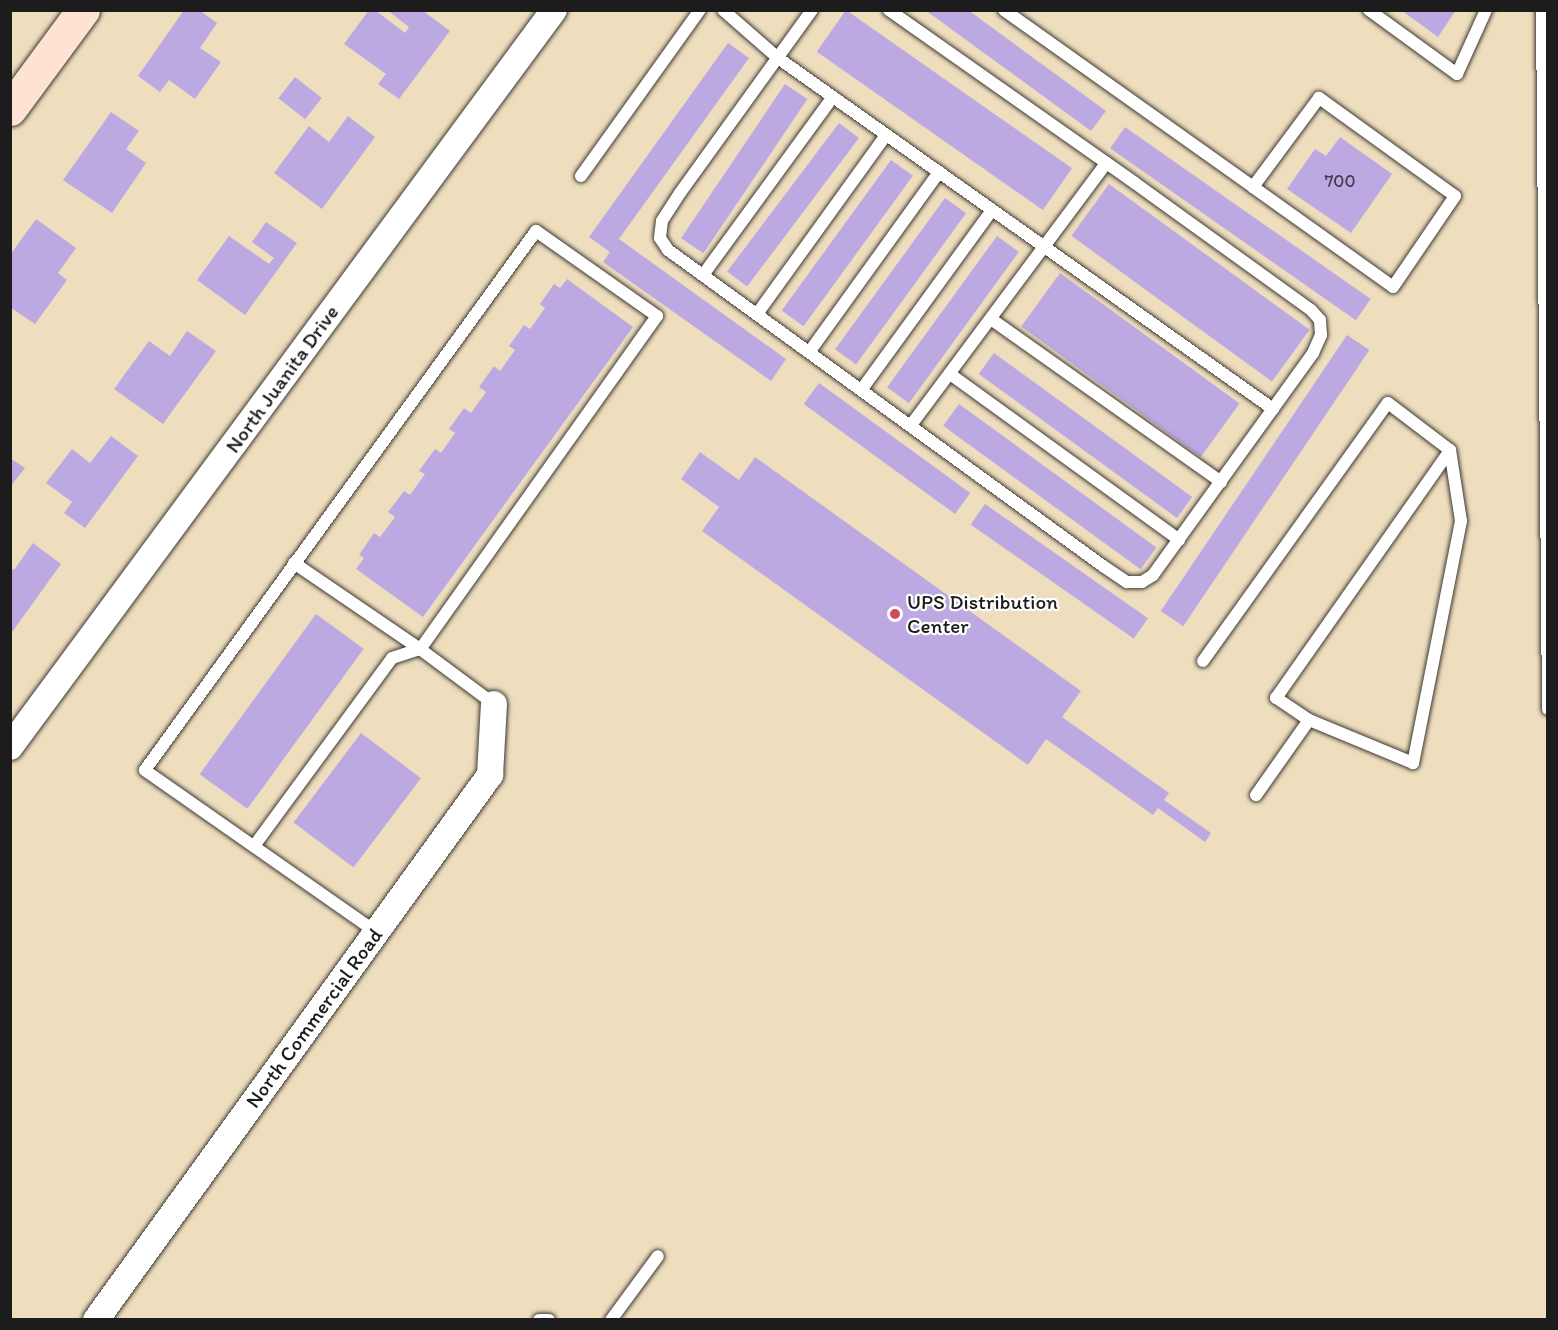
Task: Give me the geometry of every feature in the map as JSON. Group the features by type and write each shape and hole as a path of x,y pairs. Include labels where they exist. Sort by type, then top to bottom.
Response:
{"street":[{"path":"10,109 83,10"},
{"name":"North Juanita Drive","path":"10,747 554,10"},
{"name":"North Commercial Road","path":"96,1320 490,775 494,704"}],"lane":[{"path":"581,176 700,10"},
{"path":"723,10 778,58 1273,409"},
{"path":"812,10 662,221 660,238 668,250 1126,582 1142,582 1153,575 1313,353 1321,335 1320,320 1311,310 889,10"},
{"path":"1004,10 1253,187 1393,286 1455,196 1319,98 1253,187"},
{"path":"1369,10 1457,74 1486,10"},
{"path":"1542,10 1548,709"},
{"path":"703,275 833,97"},
{"path":"758,314 886,135"},
{"path":"911,425 1106,164"},
{"path":"810,351 939,172"},
{"path":"862,389 992,210"},
{"path":"254,846 392,658 420,649 657,316 536,231 145,770 376,932"},
{"path":"991,319 1221,482"},
{"path":"950,374 1179,540"},
{"path":"1203,661 1388,403 1450,450 1461,521 1413,763 1309,720 1276,698 1450,450"},
{"path":"294,563 420,649 494,704"},
{"path":"1256,795 1309,720"},
{"path":"611,1320 658,1256"},
{"path":"540,1320 549,1320"}],"building":[{"path":"184,10 199,10 217,23 200,48 221,62 195,99 169,80 160,92 138,76"},
{"path":"369,10 375,10 405,33 409,27 387,10 422,10 450,31 399,99 378,84 386,74 344,44"},
{"path":"846,10 1072,168 1043,210 817,52"},
{"path":"925,10 968,10 1106,111 1091,131"},
{"path":"1401,10 1456,10 1438,37"},
{"path":"728,43 749,58 619,239 786,359 771,381 603,262 610,252 589,237"},
{"path":"295,77 322,98 305,119 278,98"},
{"path":"785,84 807,99 703,253 681,238"},
{"path":"111,112 139,131 126,149 146,163 112,213 63,180"},
{"path":"348,116 375,137 322,209 274,173 309,126 329,142"},
{"path":"839,123 859,138 747,287 727,272"},
{"path":"1125,127 1371,299 1356,320 1110,148"},
{"path":"1340,137 1392,174 1351,233 1287,189 1315,149 1326,156"},
{"path":"891,160 913,176 804,326 782,310"},
{"path":"1109,184 1310,330 1272,382 1071,236"},
{"path":"945,198 966,213 856,365 835,349"},
{"path":"36,219 76,248 58,273 67,280 35,324 10,307 10,255"},
{"path":"266,222 297,243 245,315 197,280 229,236 269,264 274,258 252,242"},
{"path":"997,236 1019,252 909,403 887,387"},
{"path":"1060,273 1240,403 1201,457 1021,326"},
{"path":"567,279 633,327 423,617 356,569 364,558 359,555 374,533 380,537 395,517 388,512 404,491 410,495 425,474 419,471 435,449 441,453 455,433 449,429 464,408 471,413 486,392 479,387 494,366 500,371 515,350 509,346 524,325 530,329 545,308 540,304 554,284 560,288"},
{"path":"187,331 216,351 163,424 114,389 149,341 170,356"},
{"path":"1347,335 1369,350 1183,626 1161,611"},
{"path":"994,353 1192,497 1177,518 979,374"},
{"path":"819,383 970,493 955,514 804,404"},
{"path":"959,404 1156,547 1141,569 943,426"},
{"path":"111,436 138,456 85,528 64,513 72,502 46,483 72,449 90,463"},
{"name":"UPS Distribution Center","path":"700,452 739,480 755,457 1081,691 1062,717 1169,793 1164,800 1211,833 1205,842 1158,808 1153,815 1046,739 1028,765 702,531 719,507 681,479"},
{"path":"10,458 25,468 10,487"},
{"path":"985,504 1148,618 1134,639 971,524"},
{"path":"33,543 61,564 10,635 10,567 14,570"},
{"path":"316,614 364,649 247,809 200,774"},
{"path":"361,733 421,778 353,868 294,822"}],"place":[{"name":"UPS Distribution Center","path":"895,614"}]}
